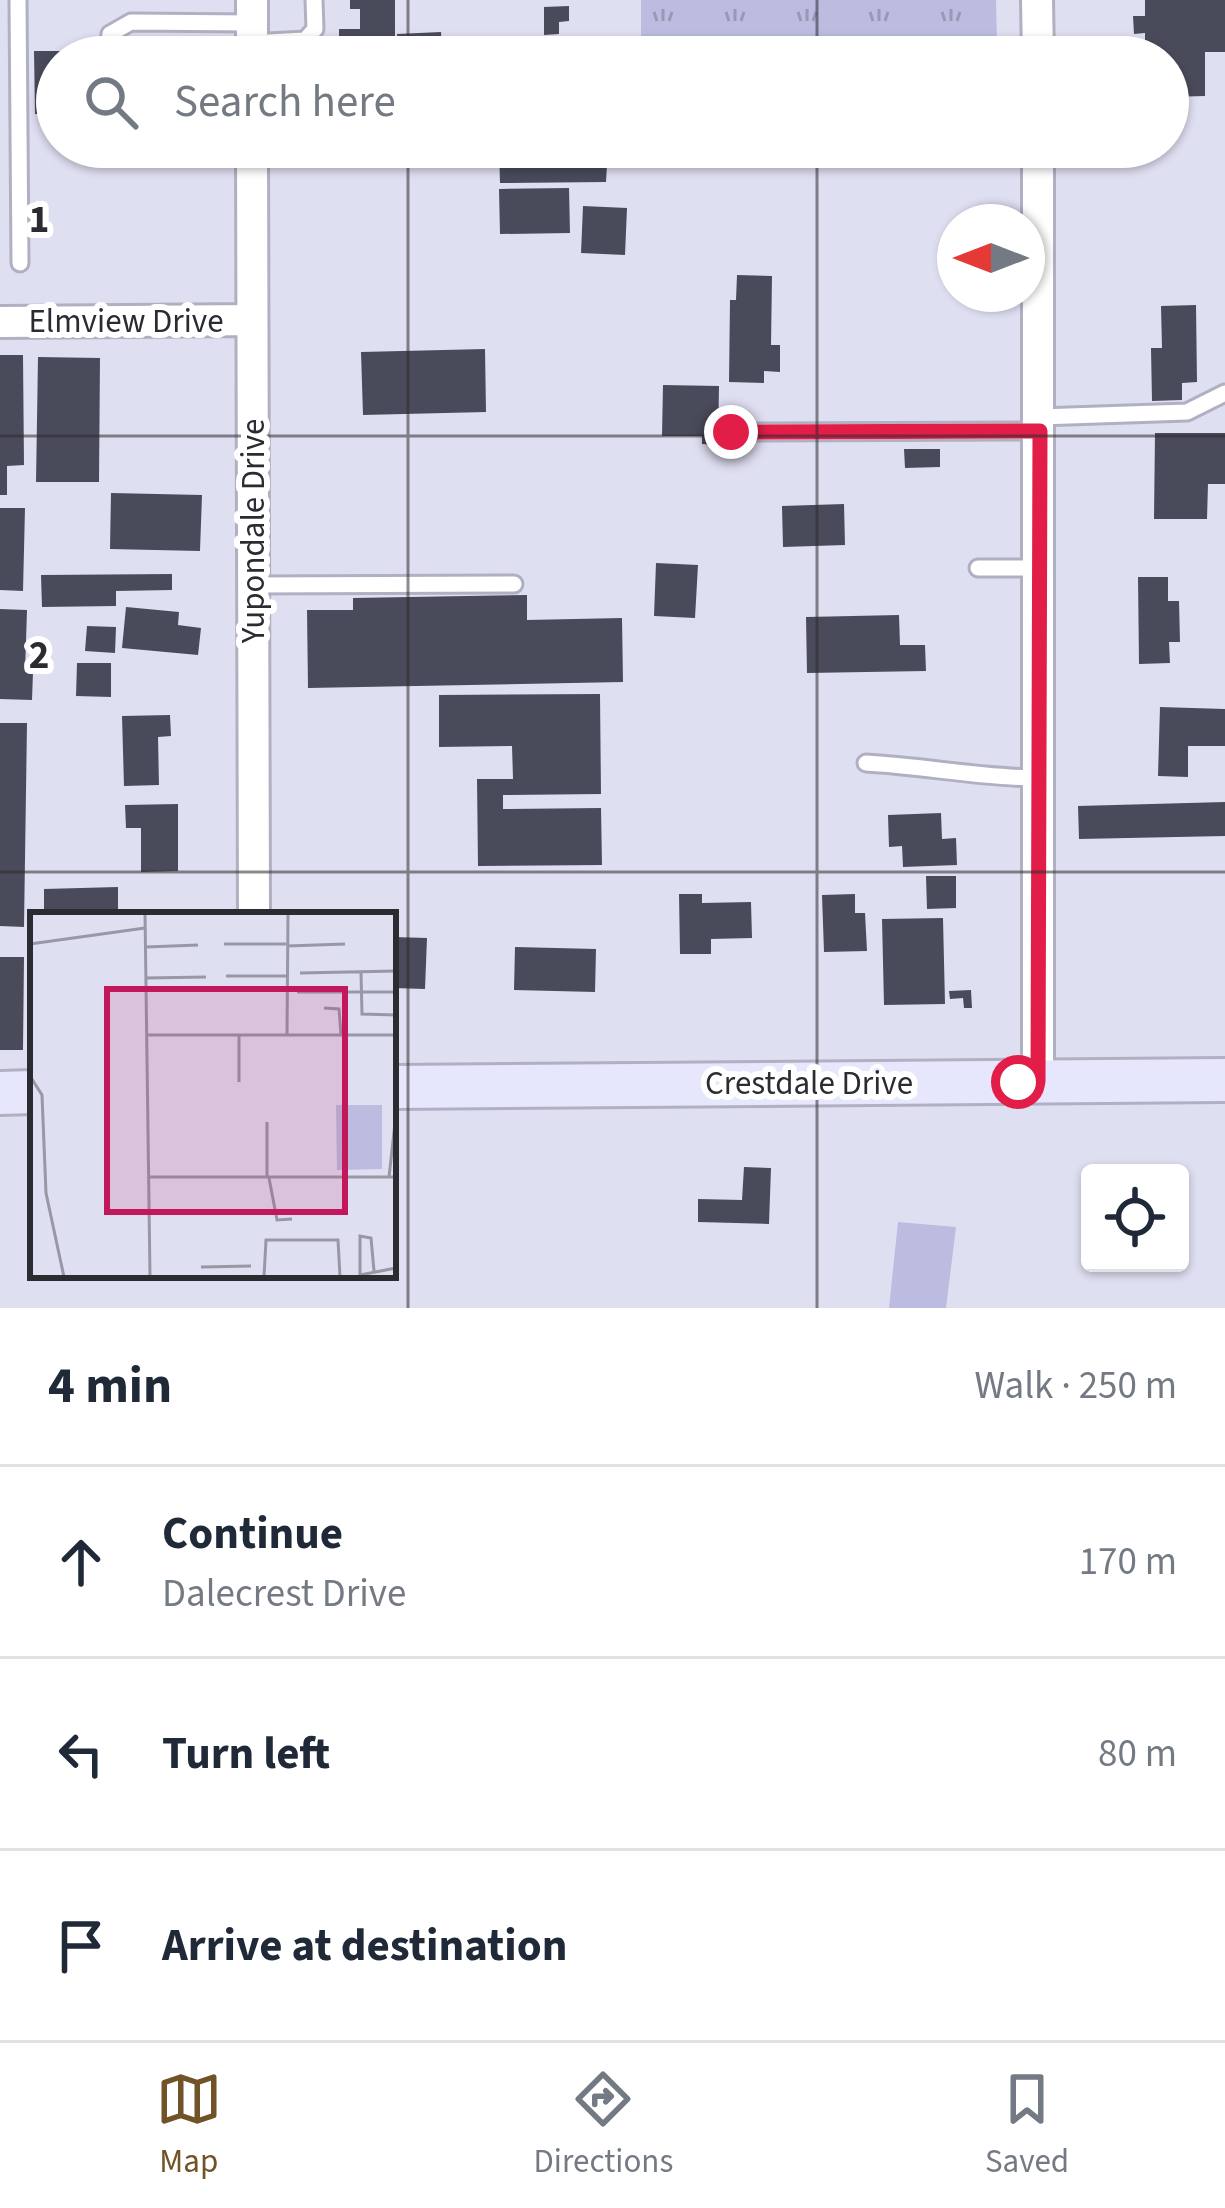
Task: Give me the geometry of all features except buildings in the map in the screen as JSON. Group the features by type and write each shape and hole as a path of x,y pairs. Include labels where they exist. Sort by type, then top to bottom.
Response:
{"street":[{"path":"1037,0 1037,36"},
{"name":"Yupondale Drive","path":"252,168 254,912"},
{"path":"1038,168 1038,1082"},
{"name":"Elmview Drive","path":"0,322 252,320"},
{"name":"Crestdale Drive","path":"396,1087 1225,1080"},
{"path":"0,1093 30,1092"}],"lane":[{"path":"18,0 20,263"},
{"path":"309,36 316,29 314,0"},
{"path":"110,36 131,22 252,31"},
{"path":"731,432 1040,424 1187,412 1225,393"},
{"path":"978,568 1039,568"},
{"path":"253,585 514,584"},
{"path":"866,764 933,766 994,778 1039,778"}],"green space":[{"path":"641,0 996,0 997,36 641,36"},
{"path":"898,1222 956,1227 946,1308 889,1308"}],"route":[{"path":"731,432 1040,431 1038,1082 1018,1082"}]}
